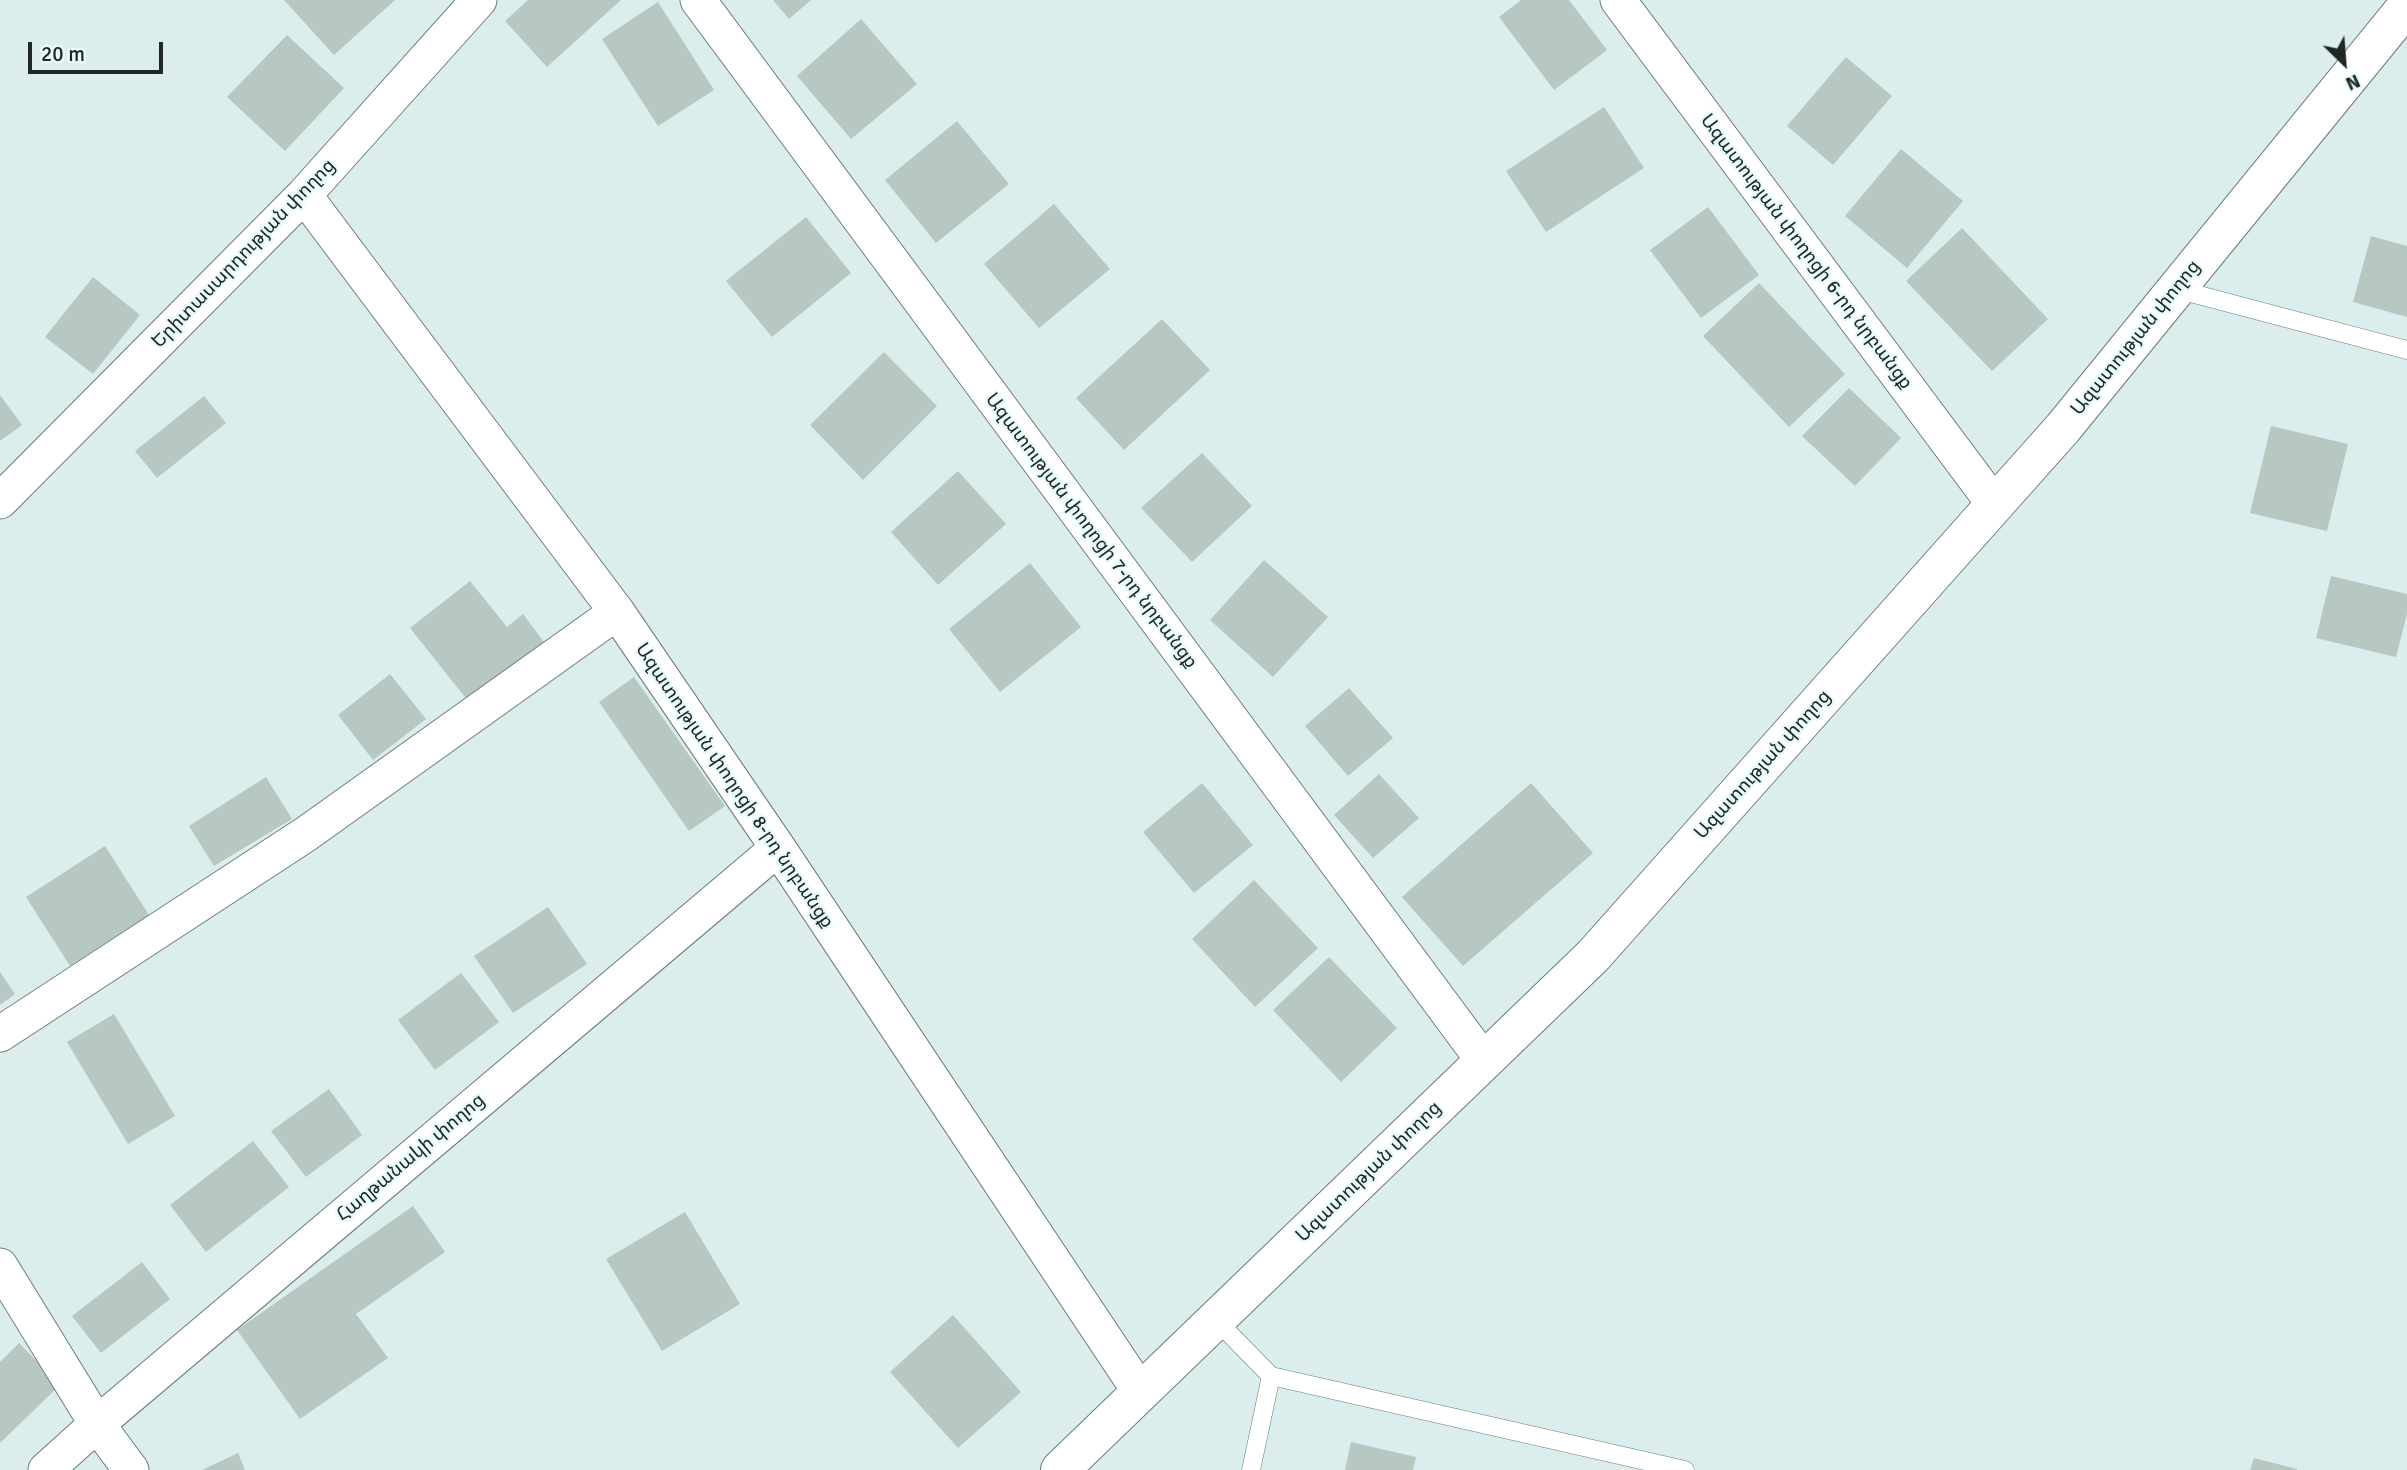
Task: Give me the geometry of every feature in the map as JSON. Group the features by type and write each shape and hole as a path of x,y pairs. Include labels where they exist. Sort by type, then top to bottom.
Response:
{"street":[{"name":"Երիտասարդության փողոց","path":"0,502 304,195 479,0"},
{"name":"Ազատության փողոցի 7-րդ նրբանցք","path":"698,0 1484,1061"},
{"name":"Ազատության փողոցի 6-րդ նրբանցք","path":"1618,0 1995,505"},
{"name":"Ազատության փողոց","path":"1060,1470 1593,956 2063,428 2407,6"},
{"name":"Ազատության փողոցի 8-րդ նրբանցք","path":"304,195 617,612 778,848 1141,1393"},
{"path":"0,1034 306,834 617,612"},
{"name":"Հաղթանակի փողոց","path":"46,1470 778,848"},
{"path":"0,1266 97,1424 131,1470"}],"lane":[{"path":"2176,289 2407,350"},
{"path":"1216,1320 1271,1376 1685,1470"},
{"path":"1251,1470 1271,1376"}],"building":[{"path":"284,0 395,0 334,55"},
{"path":"528,0 621,0 547,67 505,21"},
{"path":"773,0 811,0 789,19"},
{"path":"1521,0 1569,0 1607,50 1554,90 1499,17"},
{"path":"658,2 714,90 658,126 602,39"},
{"path":"861,19 917,84 851,139 797,76"},
{"path":"287,35 344,88 285,151 227,97"},
{"path":"1846,57 1892,96 1833,165 1787,126"},
{"path":"1604,107 1644,168 1546,232 1506,171"},
{"path":"957,121 1009,184 936,243 885,180"},
{"path":"1901,149 1963,201 1907,268 1845,216"},
{"path":"1054,204 1110,269 1039,328 984,264"},
{"path":"1708,207 1759,275 1701,318 1650,250"},
{"path":"806,217 851,273 772,337 726,281"},
{"path":"1962,228 2048,319 1992,371 1906,281"},
{"path":"2371,236 2407,246 2407,317 2353,302"},
{"path":"93,277 140,315 93,374 45,337"},
{"path":"1759,283 1845,374 1789,427 1703,336"},
{"path":"1162,319 1210,370 1124,450 1076,398"},
{"path":"884,352 937,406 863,480 810,425"},
{"path":"1849,388 1901,438 1855,486 1802,436"},
{"path":"0,395 22,425 0,441"},
{"path":"204,396 226,423 157,478 135,451"},
{"path":"2271,426 2348,444 2327,531 2250,513"},
{"path":"1202,453 1252,506 1192,562 1141,508"},
{"path":"958,471 1006,524 938,585 891,532"},
{"path":"1264,560 1328,617 1273,677 1210,620"},
{"path":"1030,563 1081,627 1000,692 949,629"},
{"path":"2331,576 2407,594 2407,614 2396,657 2316,638"},
{"path":"470,581 507,627 523,614 547,646 472,706 410,628"},
{"path":"390,674 426,719 373,760 338,715"},
{"path":"634,677 725,806 689,831 599,702"},
{"path":"1349,688 1393,738 1348,776 1305,726"},
{"path":"1379,774 1419,818 1373,858 1334,815"},
{"path":"266,777 292,819 214,866 189,826"},
{"path":"1202,783 1253,845 1194,893 1143,832"},
{"path":"1531,783 1593,853 1463,966 1402,897"},
{"path":"105,846 149,915 70,966 26,897"},
{"path":"1254,880 1318,948 1255,1007 1192,939"},
{"path":"548,907 587,964 513,1013 474,956"},
{"path":"1329,957 1397,1028 1341,1082 1273,1010"},
{"path":"0,972 15,994 0,1005"},
{"path":"461,973 499,1022 435,1070 398,1020"},
{"path":"114,1014 175,1116 128,1144 67,1042"},
{"path":"329,1089 362,1135 306,1177 271,1131"},
{"path":"253,1141 289,1187 206,1252 170,1205"},
{"path":"413,1206 445,1252 356,1314 388,1358 300,1419 237,1330"},
{"path":"685,1212 740,1304 662,1351 606,1259"},
{"path":"142,1262 170,1299 101,1353 72,1316"},
{"path":"953,1315 1021,1392 958,1448 890,1372"},
{"path":"19,1343 60,1385 0,1443 0,1362"},
{"path":"1351,1442 1416,1457 1413,1470 1345,1470"},
{"path":"238,1453 245,1470 202,1470"},
{"path":"2254,1458 2297,1469 2297,1470 2250,1470"}]}
